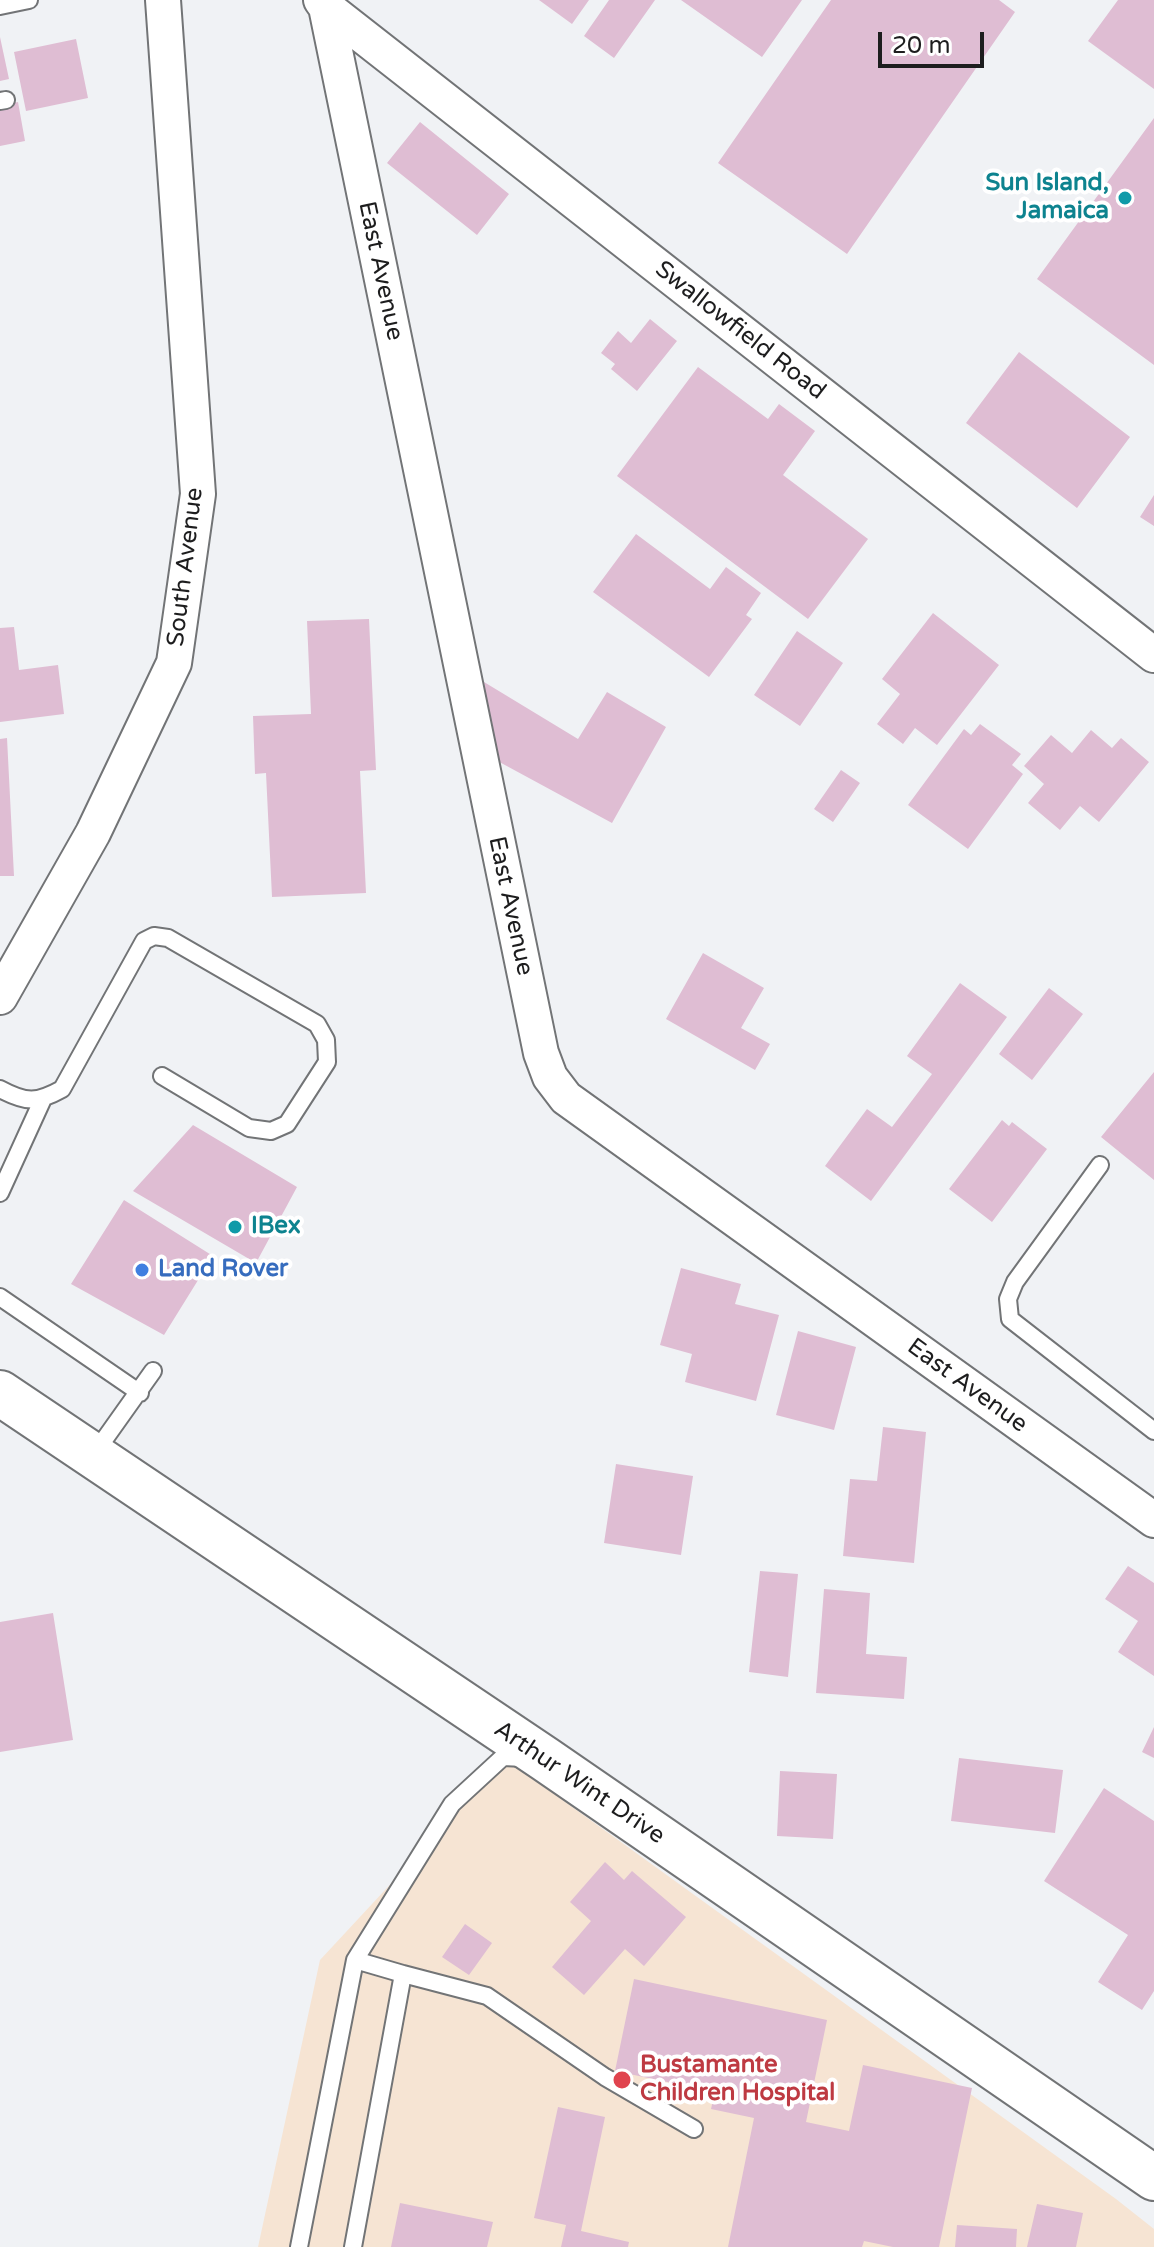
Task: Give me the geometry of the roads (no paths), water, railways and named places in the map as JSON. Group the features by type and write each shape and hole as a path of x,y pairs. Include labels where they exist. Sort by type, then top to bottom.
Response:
{"main road":[{"name":"Arthur Wint Drive","path":"0,1393 545,1759 1154,2178"}],"street":[{"name":"South Avenue","path":"0,997 93,833 174,663 198,494 163,0"},
{"name":"Swallowfield Road","path":"324,4 1154,655"},
{"name":"East Avenue","path":"324,4 541,1053 550,1077 566,1098 1154,1520"}],"lane":[{"path":"0,6 29,0"},
{"path":"0,1193 42,1101 62,1089 144,941 154,936 168,938 317,1024 326,1040 327,1062 287,1124 271,1131 249,1128 162,1076"},
{"path":"0,1089 17,1098 42,1101"},
{"path":"1100,1165 1015,1282 1008,1299 1010,1319 1154,1431"},
{"path":"0,1297 140,1393"},
{"path":"93,1455 153,1371"},
{"path":"299,2247 355,1960 452,1804 503,1757 545,1759"},
{"path":"355,1960 487,1996 605,2077 694,2129"},
{"path":"353,2247 403,1974"}],"place":[{"name":"Sun Island, Jamaica","path":"1125,198"},
{"name":"IBex","path":"235,1227"},
{"name":"Land Rover","path":"142,1270"},
{"name":"Bustamante Children Hospital","path":"622,2080"}]}
